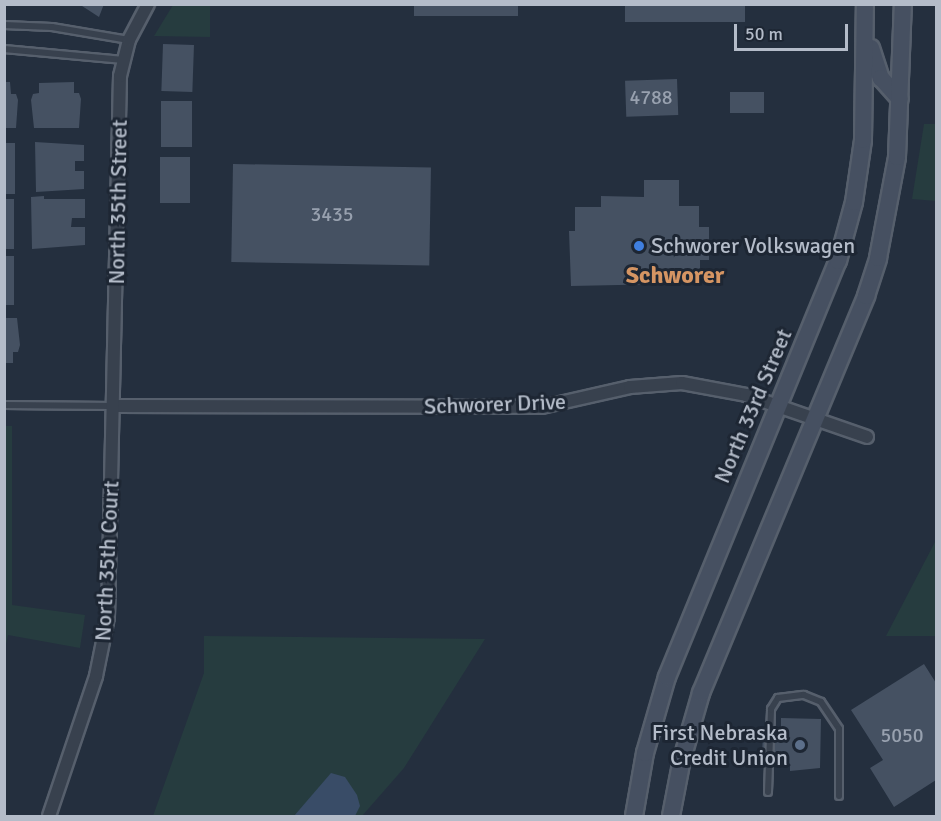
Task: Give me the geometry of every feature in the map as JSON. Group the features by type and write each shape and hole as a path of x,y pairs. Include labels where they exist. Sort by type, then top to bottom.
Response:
{"main road":[{"path":"671,816 682,759 701,693 866,296 878,258 893,184 900,99 903,4"},
{"path":"865,13 874,64 900,99"},
{"name":"North 33rd Street","path":"634,816 645,753 668,677 838,261 854,202 863,140 865,13"}],"street":[{"name":"North 35th Street","path":"114,406 123,60 129,40 148,4"},
{"name":"Schworer Drive","path":"114,406 542,407 664,383 710,387 778,404 867,437"},
{"name":"North 35th Court","path":"49,816 103,650 108,617 114,406"}],"lane":[{"path":"4,25 52,27 129,40"},
{"path":"4,49 123,60"},
{"path":"4,405 114,406"},
{"path":"768,792 771,709 778,698 804,695 821,702 839,729 839,796"}],"green space":[{"path":"173,5 210,5 210,37 154,36"},
{"path":"924,124 936,124 936,201 912,199"},
{"path":"5,426 12,426 12,605 85,615 80,648 8,635 5,649"},
{"path":"936,540 936,636 886,636"},
{"path":"204,636 485,639 404,768 362,816 153,816 204,673"}],"water":[{"path":"331,773 345,777 357,795 360,806 355,816 294,816"}],"building":[{"path":"79,4 104,4 99,17"},
{"path":"414,4 518,4 518,16 414,16"},
{"path":"625,4 745,4 745,22 625,22"},
{"path":"163,44 194,45 192,92 161,91"},
{"path":"677,79 678,115 626,117 625,81"},
{"path":"4,82 10,82 11,94 16,94 18,100 16,128 4,128"},
{"path":"74,82 74,93 79,93 81,99 79,128 34,128 31,100 33,94 39,93 39,83"},
{"path":"730,92 764,92 764,113 730,113"},
{"path":"161,101 192,101 192,147 161,147"},
{"path":"35,142 84,145 84,161 75,161 75,171 84,171 84,189 36,192"},
{"path":"4,143 15,143 15,194 4,194"},
{"path":"160,157 190,157 190,203 160,203"},
{"path":"233,164 431,167 429,265 231,262"},
{"name":"Schworer Volkswagen","path":"644,180 679,180 679,206 699,206 699,227 709,227 709,260 700,260 700,270 667,270 666,284 571,286 569,231 575,231 575,207 601,207 601,196 644,197"},
{"path":"44,196 44,199 85,199 85,218 72,218 71,227 85,227 85,245 32,249 31,197"},
{"path":"4,199 14,199 14,249 4,249"},
{"path":"4,256 14,256 14,305 4,305"},
{"path":"4,318 17,318 20,345 18,352 13,352 13,363 4,363"},
{"path":"924,664 936,683 936,780 894,807 870,768 883,760 851,710"},
{"name":"First Nebraska Credit Union","path":"781,718 821,719 820,768 790,771 790,766 779,765 780,757 762,756 763,732 781,732"}],"place":[{"name":"Schworer Volkswagen","path":"639,246"},
{"name":"First Nebraska Credit Union","path":"800,745"}],"district":[{"name":"Schworer","path":"675,276"}]}
